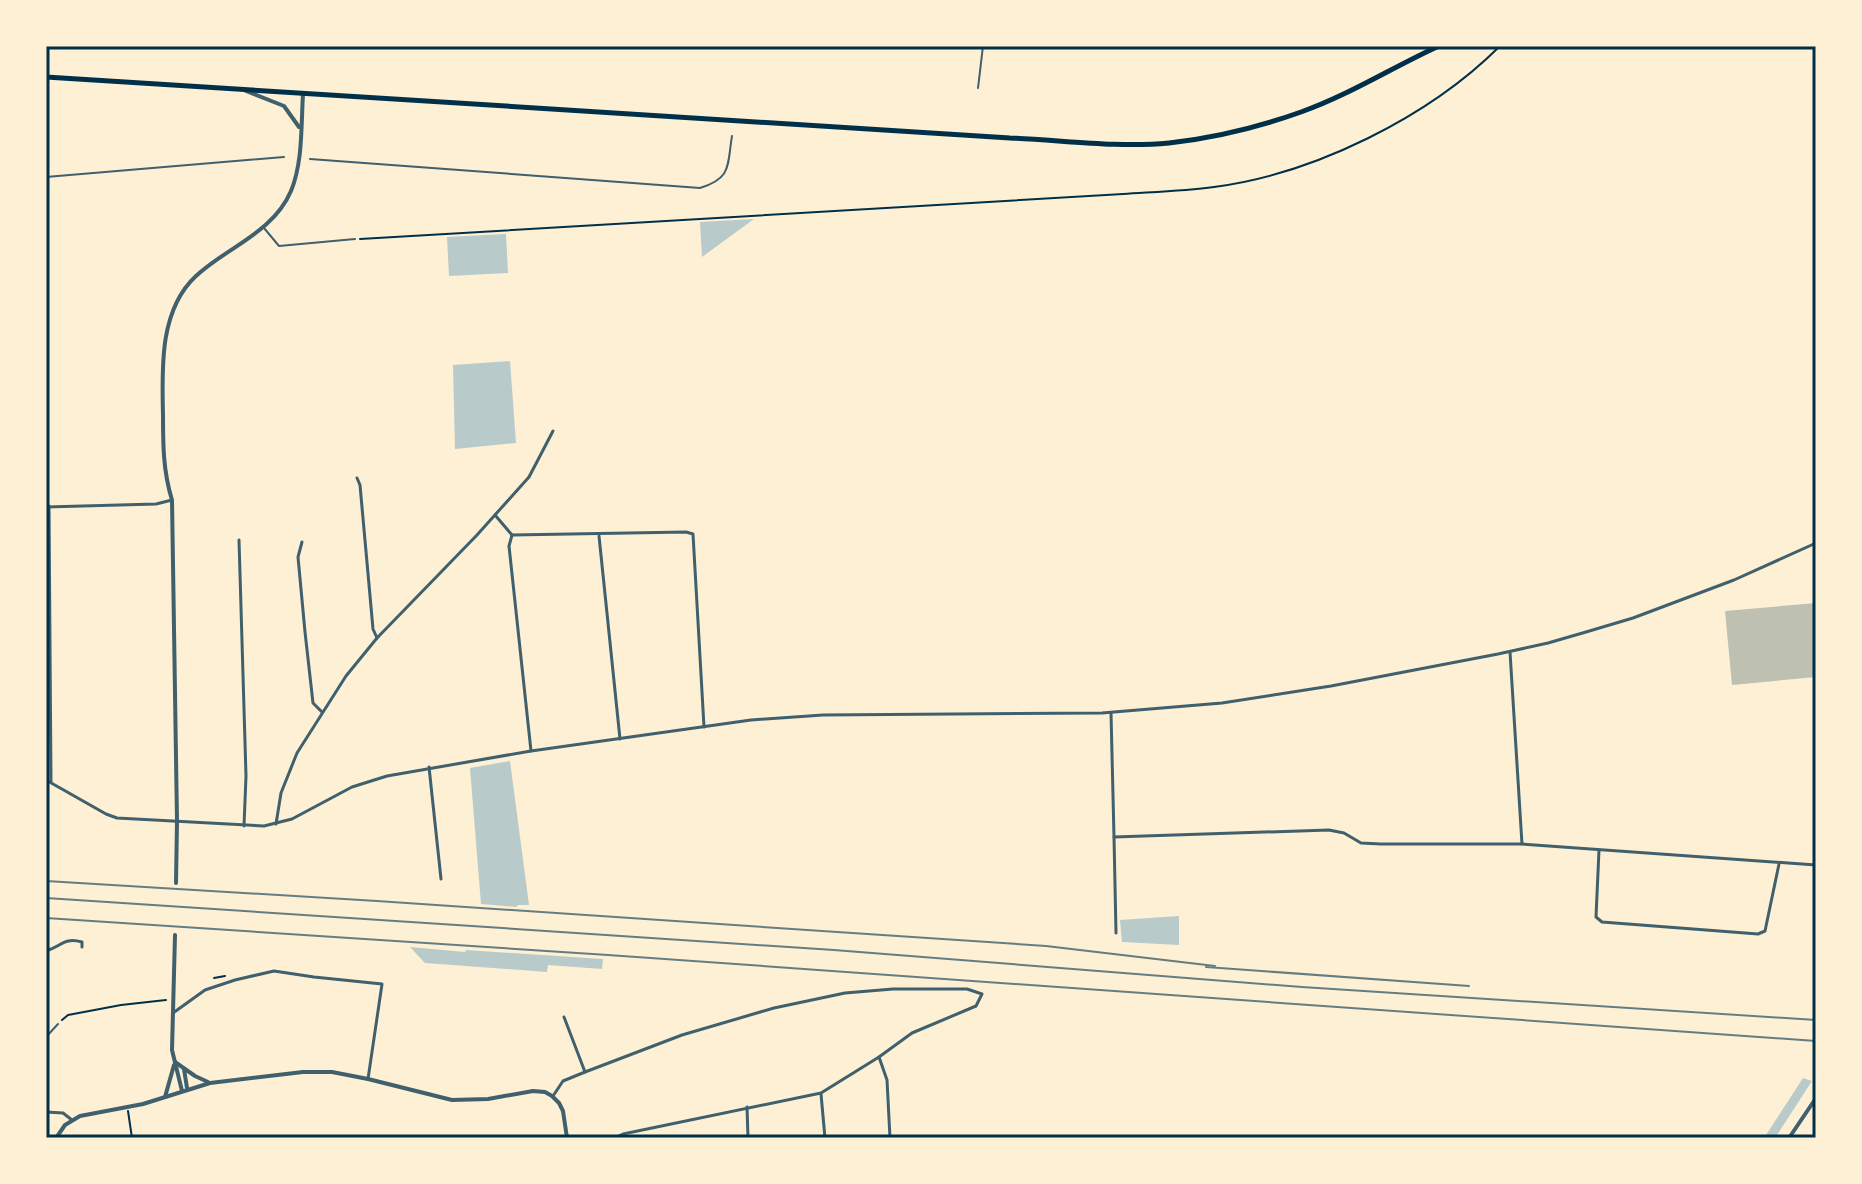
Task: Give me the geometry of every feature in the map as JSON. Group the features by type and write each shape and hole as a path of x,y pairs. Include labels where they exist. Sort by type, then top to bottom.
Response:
{"main road":[{"path":"46,77 1010,138 1169,143 1258,126 1302,112 1337,98 1439,46"}],"street":[{"path":"239,89 284,106 300,129"},
{"path":"176,883 172,500 164,467 162,356 169,325 183,292 193,278 263,227 290,192 298,163 303,94"},
{"path":"276,824 281,793 297,753 346,676 377,638 529,477 553,431"},
{"path":"357,478 362,499 373,629 377,638"},
{"path":"172,500 156,504 48,506 48,781 117,818 259,827 309,811 352,787 379,777 531,751 751,720 823,715 1111,713 1235,702 1331,686 1548,643 1633,618 1734,580 1816,543"},
{"path":"495,515 512,535"},
{"path":"599,534 620,739"},
{"path":"512,535 693,534 704,727"},
{"path":"512,535 509,546 531,751"},
{"path":"239,540 246,776 244,826"},
{"path":"302,542 298,557 313,703 322,712"},
{"path":"1510,651 1522,844"},
{"path":"1111,713 1116,933"},
{"path":"429,767 441,879"},
{"path":"1114,837 1329,830 1344,833 1361,843 1522,844 1816,865"},
{"path":"1599,850 1596,917 1602,922 1758,934 1765,931 1779,864"},
{"path":"175,935 172,1050 184,1090"},
{"path":"46,951 72,939 82,942 82,947"},
{"path":"172,1013 205,990 274,971 382,984 368,1079"},
{"path":"552,1096 563,1081 585,1072 682,1035 774,1008 845,993 893,989 967,989 982,994 976,1006 912,1033 821,1093 614,1138"},
{"path":"564,1017 585,1072"},
{"path":"879,1057 887,1080 890,1138"},
{"path":"175,1062 210,1083"},
{"path":"165,1097 175,1062"},
{"path":"184,1069 184,1090"},
{"path":"56,1138 65,1125 80,1116 128,1107 210,1083 303,1072 332,1072 452,1100 545,1092 559,1103 563,1111 567,1138"},
{"path":"821,1093 825,1138"},
{"path":"1789,1138 1816,1098"},
{"path":"747,1107 748,1138"},
{"path":"46,1112 63,1113 72,1120"}],"lane":[{"path":"978,88 983,46"},
{"path":"310,159 700,188 717,182 727,171 732,136"},
{"path":"46,177 284,157"},
{"path":"263,227 279,246 355,239"},
{"path":"46,1037 58,1024"}],"path":[{"path":"355,239 1216,186 1275,174 1335,153 1392,126 1439,97 1500,46"},
{"path":"214,978 225,976"},
{"path":"58,1024 68,1015 173,999"},
{"path":"128,1107 132,1138"}],"shaded area":[{"path":"754,219 702,257 700,222"},
{"path":"506,234 508,273 449,276 447,237"},
{"path":"510,361 516,443 455,449 453,365"},
{"path":"510,761 529,905 516,907 481,904 470,768"},
{"path":"1179,916 1179,945 1122,942 1120,920"},
{"path":"410,947 603,959 602,969 548,965 547,972 425,963"},
{"path":"1803,1078 1812,1081 1775,1138 1764,1138"}],"building":[{"path":"1816,603 1816,677 1732,685 1725,611"}],"railway":[{"path":"46,881 1046,946 1215,966"},
{"path":"46,898 834,950 1302,987 1816,1020"},
{"path":"46,918 1816,1041"},
{"path":"1206,967 1469,986"}]}
